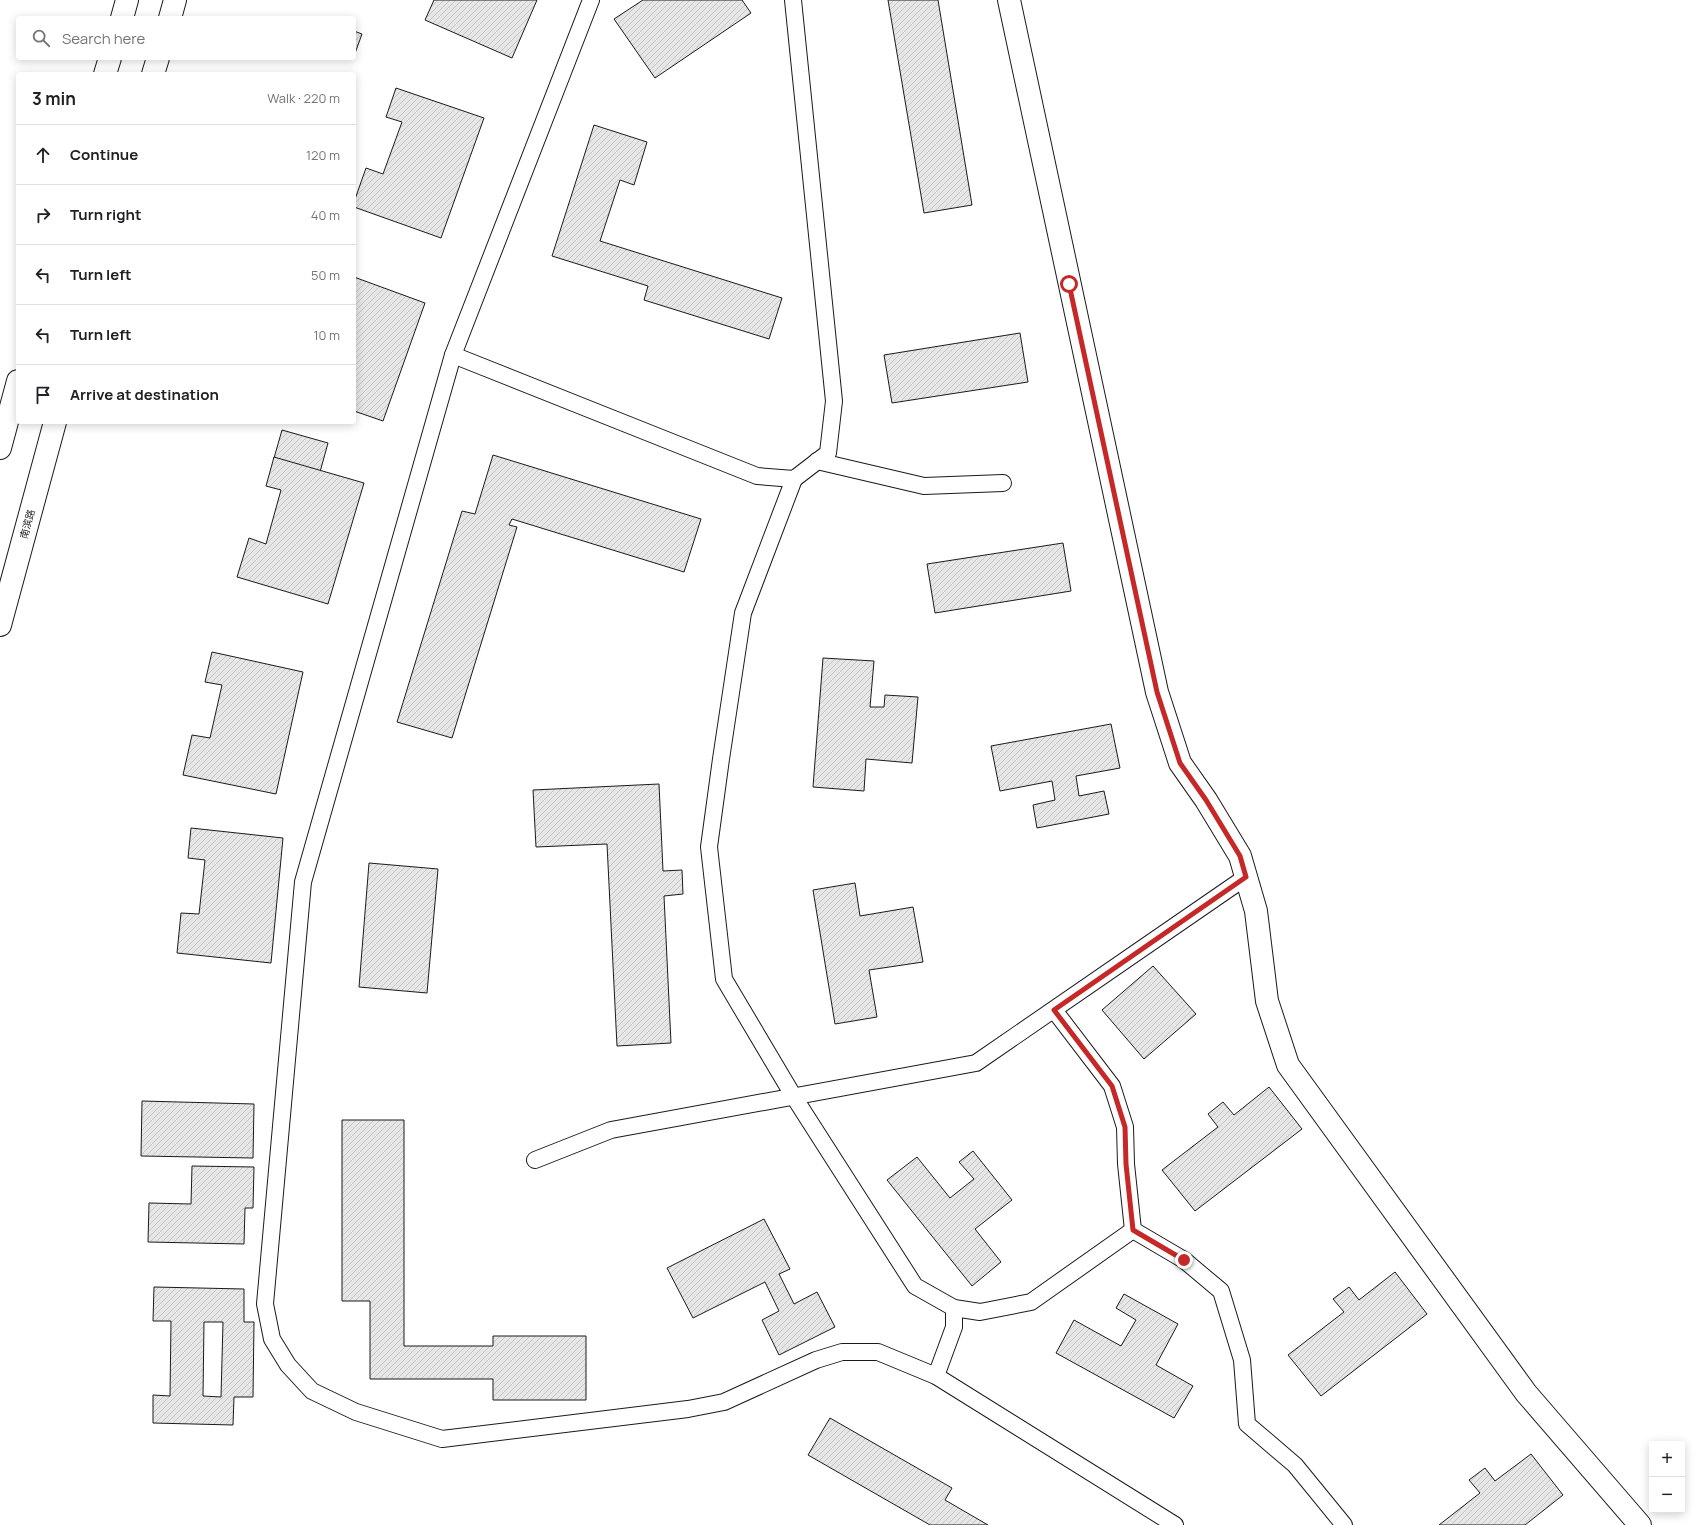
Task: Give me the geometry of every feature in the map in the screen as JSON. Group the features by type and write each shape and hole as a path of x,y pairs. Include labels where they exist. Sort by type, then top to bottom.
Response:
{"street":[{"path":"123,16 127,0"},
{"path":"171,16 175,0"},
{"path":"1009,0 1157,692 1180,763 1206,800 1240,856 1256,911 1267,1001 1288,1065 1526,1393 1640,1525"},
{"path":"106,72 109,60"},
{"path":"154,72 158,60"},
{"path":"0,448 16,389"},
{"name":"南滨路","path":"0,625 54,424"}],"lane":[{"path":"591,0 453,355 303,882 265,1304 272,1339 288,1365 312,1391 356,1412 442,1439 688,1409 724,1402 816,1360 842,1352 878,1352 936,1376 1175,1525"},
{"path":"793,0 834,401 828,453 794,479 743,612 709,847 724,979 794,1097 916,1286 954,1308 980,1312 1031,1302 1133,1230"},
{"path":"453,355 757,476 794,479"},
{"path":"817,461 924,486 1003,483"},
{"path":"534,1160 611,1130 976,1063 1246,877"},
{"path":"1054,1010 1112,1086 1125,1127 1126,1164 1133,1230"},
{"path":"1133,1230 1184,1260 1221,1291 1242,1360 1247,1424 1295,1464 1344,1525"},
{"path":"936,1376 954,1327 954,1308"}],"building":[{"path":"434,0 537,0 512,58 425,20"},
{"path":"643,0 742,0 751,13 655,78 614,19"},
{"path":"888,0 938,0 972,205 924,213"},
{"path":"356,32 362,34 356,50"},
{"path":"396,88 484,118 441,238 356,208 356,196 366,168 383,174 402,122 386,117"},
{"path":"594,125 647,142 634,185 620,180 600,241 782,298 769,339 644,300 648,286 552,256"},
{"path":"356,278 425,303 383,421 356,412"},
{"path":"1020,333 1028,382 892,403 884,355"},
{"path":"282,430 328,443 320,472 274,458"},
{"path":"493,455 701,519 684,572 512,519 509,525 517,527 452,738 397,722 462,511 475,514"},
{"path":"274,457 364,483 328,604 237,577 249,538 266,544 281,490 266,486"},
{"path":"1063,543 1071,591 935,613 927,564"},
{"path":"212,652 303,672 276,794 183,775 192,735 210,738 222,685 205,682"},
{"path":"823,658 874,661 870,707 884,707 885,695 918,697 912,763 866,759 864,791 813,787"},
{"path":"1111,724 1120,768 1076,776 1079,796 1104,791 1109,814 1037,828 1033,805 1055,800 1052,781 1000,791 991,746"},
{"path":"659,784 663,871 682,870 683,894 664,896 671,1043 617,1046 607,844 536,847 533,790"},
{"path":"191,828 283,838 271,963 177,953 181,913 199,914 205,860 188,858"},
{"path":"369,863 438,869 427,993 359,987"},
{"path":"855,883 860,916 913,907 923,962 869,970 877,1017 835,1024 813,890"},
{"path":"1153,966 1196,1014 1144,1059 1102,1010"},
{"path":"1269,1087 1302,1129 1195,1211 1162,1170 1218,1127 1208,1114 1223,1102 1234,1115"},
{"path":"142,1101 254,1104 253,1158 141,1156"},
{"path":"342,1120 404,1120 404,1346 493,1346 493,1336 586,1336 586,1400 493,1400 493,1379 370,1379 370,1301 342,1301"},
{"path":"973,1151 1012,1200 975,1229 1001,1262 972,1286 887,1180 917,1157 950,1198 974,1179 959,1162"},
{"path":"192,1166 254,1167 253,1208 245,1208 244,1244 148,1242 149,1203 191,1204"},
{"path":"764,1219 790,1269 779,1274 794,1304 817,1292 835,1327 779,1355 762,1320 779,1311 765,1282 693,1318 667,1268"},
{"path":"1395,1272 1427,1314 1321,1396 1288,1355 1344,1312 1333,1299 1349,1287 1359,1300"},
{"path":"154,1287 244,1289 244,1322 254,1322 253,1397 234,1397 233,1425 153,1423 153,1395 170,1396 171,1321 153,1321","holes":["204,1322 223,1322 221,1397 203,1396"]},
{"path":"1124,1294 1178,1324 1156,1365 1193,1386 1174,1418 1056,1353 1074,1320 1121,1346 1136,1320 1116,1308"},
{"path":"830,1418 952,1488 945,1500 988,1525 930,1525 808,1455"},
{"path":"1531,1454 1563,1495 1525,1525 1439,1525 1480,1493 1469,1480 1485,1468 1495,1481"}],"route":[{"path":"1069,284 1157,692 1180,763 1206,800 1240,856 1246,877 1054,1010 1112,1086 1125,1127 1126,1164 1133,1230 1184,1260"}]}
